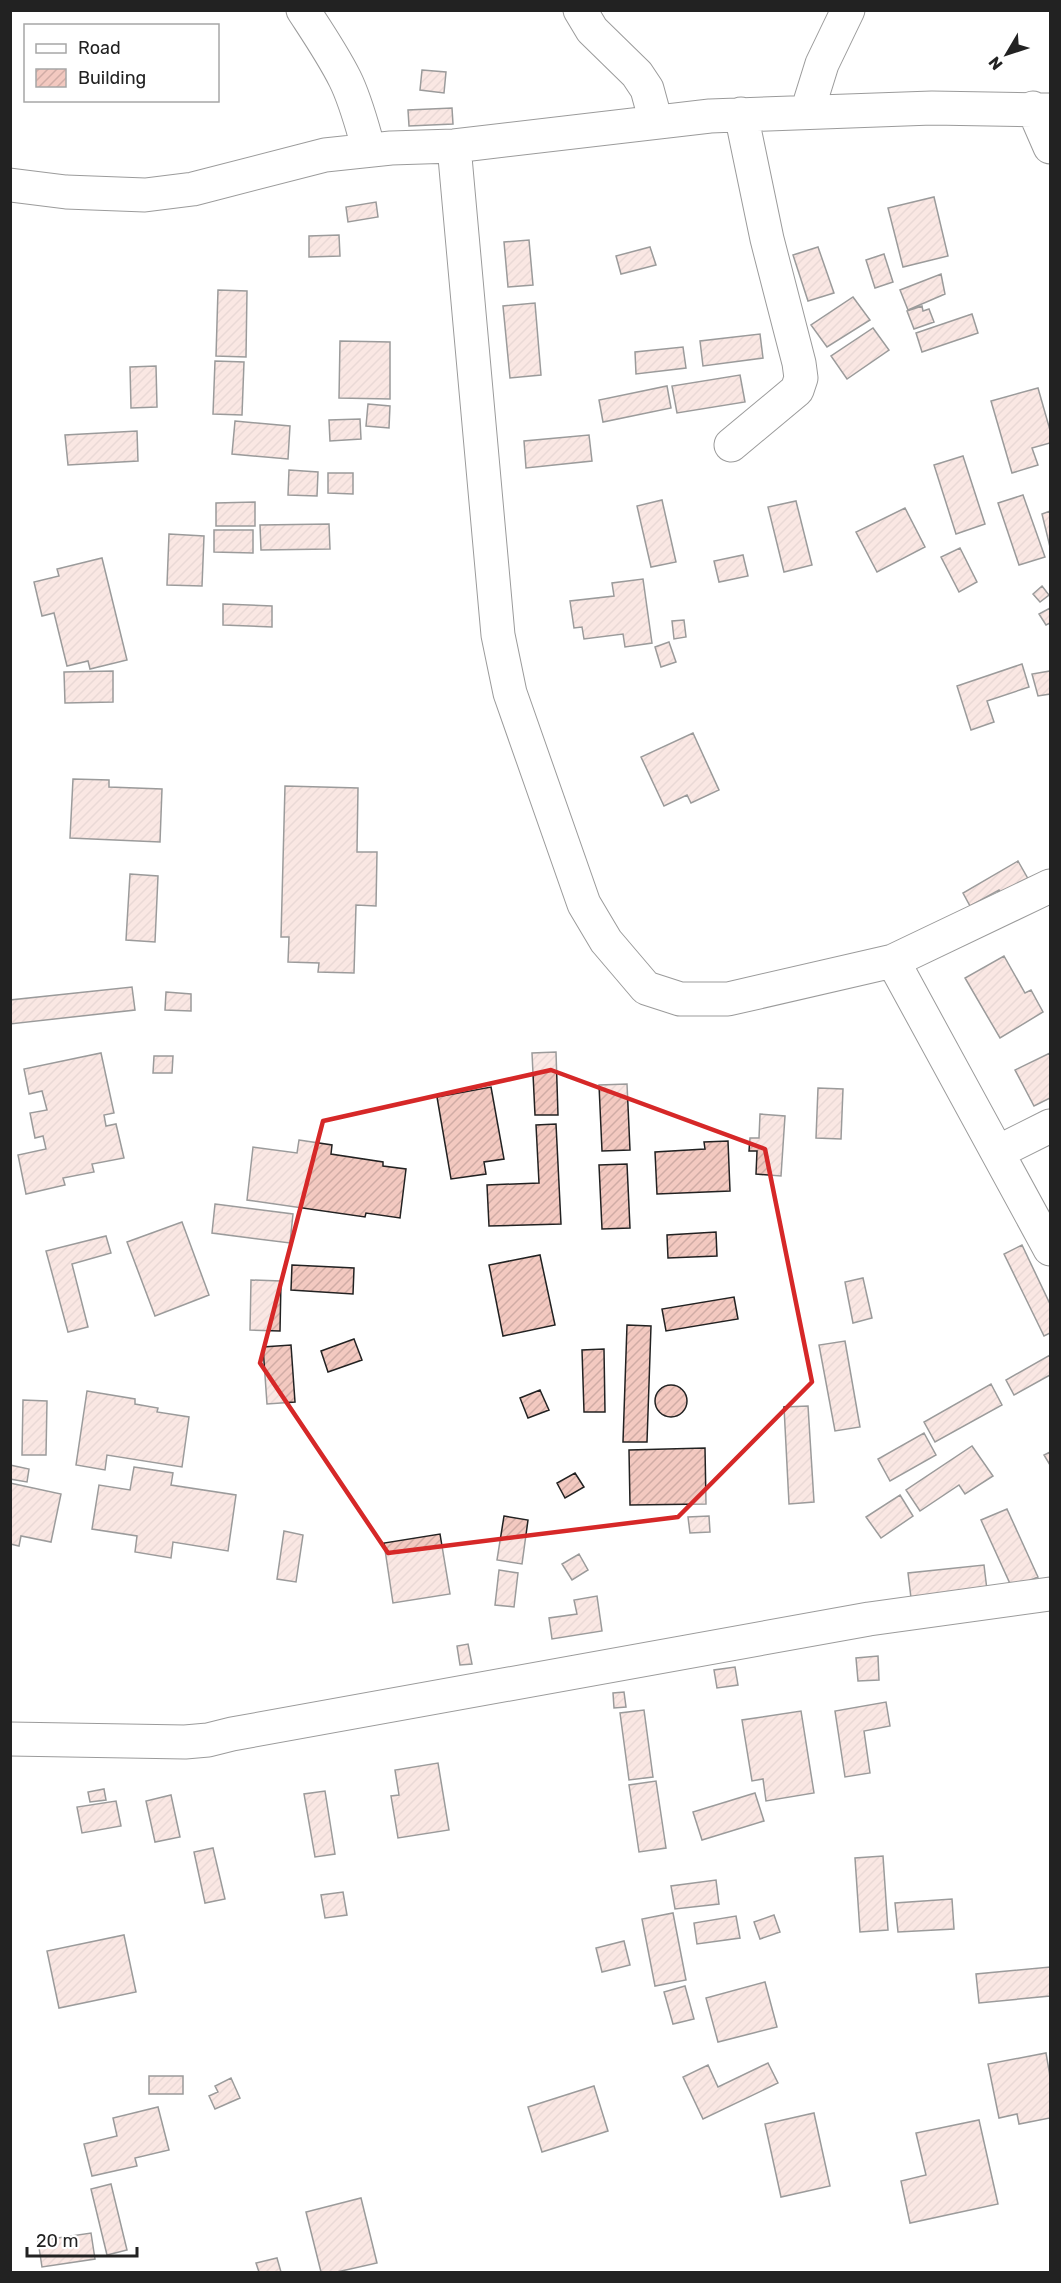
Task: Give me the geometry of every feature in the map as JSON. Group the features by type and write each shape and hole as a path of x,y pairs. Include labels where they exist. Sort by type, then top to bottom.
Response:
{"street":[{"path":"303,10 345,79 357,108 369,150"},
{"path":"580,10 592,30 637,74 647,89 656,122"},
{"path":"807,112 822,64 848,10"},
{"path":"10,185 66,192 144,195 193,189 325,155 369,150 454,146 741,114 932,108 1042,109 1050,147"},
{"path":"732,445 797,390 801,378 767,239 741,114"},
{"path":"454,146 498,635 510,693 584,904 606,941 646,988 680,999 728,999 892,961 1050,886"},
{"path":"892,961 1050,1248"},
{"path":"998,1152 1050,1126"},
{"path":"10,1739 185,1742 208,1740 869,1619 1050,1594"}],"highlighted area":[{"path":"551,1070 765,1149 812,1382 678,1517 388,1553 260,1363 323,1121"}],"building":[{"path":"422,70 446,72 444,93 420,90"},
{"path":"452,108 453,124 409,126 408,110"},
{"path":"934,197 948,256 903,267 888,208"},
{"path":"376,202 378,217 348,222 346,207"},
{"path":"339,235 340,256 309,257 309,236"},
{"path":"529,240 533,285 508,287 504,242"},
{"path":"650,247 656,265 621,274 616,256"},
{"path":"818,247 834,293 808,301 793,255"},
{"path":"884,254 893,282 875,288 866,260"},
{"path":"941,274 945,294 908,310 900,290"},
{"path":"218,290 247,291 246,357 216,356"},
{"path":"853,297 870,320 827,347 811,325"},
{"path":"535,303 541,375 510,378 503,306"},
{"path":"922,306 923,311 929,309 934,322 914,329 907,311"},
{"path":"972,314 978,333 922,352 916,333"},
{"path":"873,328 889,350 847,379 831,356"},
{"path":"760,334 763,358 703,366 700,341"},
{"path":"340,341 390,342 390,399 339,398"},
{"path":"683,347 686,368 636,374 635,352"},
{"path":"215,361 244,362 242,415 213,414"},
{"path":"156,366 157,407 131,408 130,367"},
{"path":"740,375 745,402 677,413 672,386"},
{"path":"667,386 671,408 603,422 599,400"},
{"path":"1038,388 1050,430 1050,443 1032,448 1038,465 1012,473 991,401"},
{"path":"368,404 390,406 389,428 366,426"},
{"path":"360,419 361,439 330,441 329,420"},
{"path":"235,421 290,426 288,459 232,454"},
{"path":"137,431 138,461 68,465 65,435"},
{"path":"589,435 592,461 526,468 524,441"},
{"path":"963,456 985,524 956,534 934,465"},
{"path":"289,470 318,472 317,496 288,495"},
{"path":"328,473 353,473 353,494 328,493"},
{"path":"1023,495 1045,557 1019,565 998,503"},
{"path":"662,500 676,562 651,567 637,506"},
{"path":"796,501 812,565 784,572 768,507"},
{"path":"255,502 255,526 216,526 216,503"},
{"path":"905,508 925,547 877,572 856,532"},
{"path":"1050,511 1050,547 1042,514"},
{"path":"329,524 330,549 261,550 260,525"},
{"path":"214,530 253,530 253,553 214,552"},
{"path":"169,534 204,536 202,586 167,585"},
{"path":"960,548 977,582 959,592 941,557"},
{"path":"743,555 748,576 719,582 714,561"},
{"path":"102,558 127,660 90,669 88,661 67,666 54,613 42,616 34,582 59,576 57,569"},
{"path":"643,579 652,643 625,647 623,634 584,639 582,627 574,628 570,601 614,596 612,583"},
{"path":"1042,586 1049,595 1040,602 1033,594"},
{"path":"223,604 272,606 272,627 223,625"},
{"path":"1050,608 1050,623 1046,625 1039,614"},
{"path":"684,620 686,637 674,639 672,621"},
{"path":"669,642 676,662 661,667 655,647"},
{"path":"1022,664 1029,687 987,701 994,722 971,730 957,686"},
{"path":"113,671 113,702 65,703 64,672"},
{"path":"1050,671 1050,694 1038,696 1032,674"},
{"path":"693,733 719,790 691,803 687,795 664,806 641,757"},
{"path":"73,779 109,780 109,787 162,789 160,842 70,838"},
{"path":"285,786 358,788 357,852 377,852 376,906 356,905 354,973 318,972 319,963 288,962 289,937 281,937"},
{"path":"1018,861 1031,884 1004,899 999,890 970,906 963,893"},
{"path":"130,874 158,876 155,942 126,940"},
{"path":"1004,956 1025,993 1031,990 1043,1012 1000,1038 965,978"},
{"path":"132,987 135,1010 10,1024 10,1000"},
{"path":"166,992 191,994 191,1011 165,1010"},
{"path":"556,1052 558,1115 535,1115 532,1053"},
{"path":"101,1053 114,1113 104,1115 106,1126 116,1124 124,1158 92,1164 94,1172 63,1178 65,1185 26,1194 18,1155 46,1149 43,1136 35,1138 30,1113 47,1110 42,1091 29,1094 24,1069"},
{"path":"1050,1053 1050,1098 1034,1106 1015,1070"},
{"path":"154,1056 173,1056 172,1073 153,1073"},
{"path":"627,1084 630,1150 602,1151 599,1085"},
{"path":"491,1087 504,1159 484,1162 486,1174 451,1179 437,1097"},
{"path":"818,1088 843,1089 841,1139 816,1138"},
{"path":"760,1114 785,1116 781,1176 756,1174 757,1151 749,1151 750,1138 759,1138"},
{"path":"556,1124 561,1224 489,1226 487,1185 539,1183 536,1125"},
{"path":"299,1140 332,1145 331,1154 383,1162 383,1166 406,1169 400,1218 366,1213 365,1217 247,1200 253,1147 297,1153"},
{"path":"728,1141 730,1191 657,1194 655,1152 705,1149 704,1142"},
{"path":"627,1164 630,1228 602,1229 599,1165"},
{"path":"215,1204 293,1214 290,1243 212,1233"},
{"path":"182,1222 209,1295 155,1316 127,1242"},
{"path":"716,1232 717,1256 668,1258 667,1235"},
{"path":"106,1236 111,1253 72,1264 88,1327 68,1332 46,1251"},
{"path":"1022,1245 1050,1304 1050,1333 1044,1336 1004,1254"},
{"path":"540,1255 555,1325 503,1336 489,1265"},
{"path":"292,1265 354,1268 353,1294 291,1290"},
{"path":"863,1278 872,1318 853,1323 845,1282"},
{"path":"251,1280 281,1281 280,1331 250,1330"},
{"path":"734,1297 738,1319 666,1331 662,1309"},
{"path":"627,1325 651,1326 647,1442 623,1442"},
{"path":"354,1339 362,1360 328,1372 321,1351"},
{"path":"845,1341 860,1427 835,1431 819,1345"},
{"path":"291,1345 295,1402 267,1404 263,1347"},
{"path":"604,1349 605,1412 584,1412 582,1350"},
{"path":"1050,1355 1050,1375 1014,1395 1006,1380"},
{"path":"991,1384 1002,1405 935,1442 924,1422"},
{"path":"671,1385 682,1390 687,1401 682,1412 671,1417 660,1412 655,1401 660,1390"},
{"path":"540,1390 549,1410 528,1418 520,1398"},
{"path":"87,1391 135,1399 135,1404 158,1408 157,1412 189,1417 182,1467 107,1455 105,1470 76,1465"},
{"path":"23,1400 47,1401 46,1455 22,1455"},
{"path":"808,1406 814,1502 789,1504 784,1407"},
{"path":"924,1433 936,1455 890,1481 878,1459"},
{"path":"972,1446 993,1476 965,1494 959,1485 920,1511 906,1490"},
{"path":"705,1448 706,1504 630,1505 629,1450"},
{"path":"1050,1452 1050,1465 1044,1455"},
{"path":"10,1465 29,1469 27,1482 10,1479"},
{"path":"134,1467 173,1473 171,1485 236,1495 228,1551 173,1542 171,1558 135,1552 137,1536 92,1529 99,1485 130,1490"},
{"path":"575,1473 584,1487 565,1498 557,1483"},
{"path":"10,1483 61,1494 51,1542 21,1536 19,1546 10,1544"},
{"path":"900,1495 913,1516 881,1538 866,1517"},
{"path":"1007,1509 1038,1577 1012,1588 981,1520"},
{"path":"504,1516 528,1520 522,1564 497,1560"},
{"path":"709,1516 710,1532 690,1533 688,1517"},
{"path":"284,1531 303,1535 296,1582 277,1579"},
{"path":"440,1534 450,1594 393,1603 384,1543"},
{"path":"579,1554 588,1570 572,1580 562,1564"},
{"path":"984,1565 987,1590 911,1598 908,1573"},
{"path":"499,1570 518,1573 514,1607 495,1605"},
{"path":"597,1596 602,1631 552,1639 549,1618 577,1614 574,1600"},
{"path":"468,1644 472,1664 460,1665 457,1646"},
{"path":"878,1656 879,1680 858,1681 856,1658"},
{"path":"735,1667 738,1685 717,1688 714,1670"},
{"path":"624,1692 626,1707 614,1708 613,1693"},
{"path":"886,1702 890,1726 864,1731 870,1773 845,1777 835,1711"},
{"path":"644,1710 653,1777 629,1780 620,1713"},
{"path":"801,1711 814,1793 766,1801 763,1779 752,1781 742,1720"},
{"path":"438,1763 449,1830 398,1838 391,1796 399,1795 395,1770"},
{"path":"656,1781 666,1848 639,1852 629,1785"},
{"path":"104,1789 106,1800 90,1802 88,1792"},
{"path":"325,1791 335,1854 315,1857 304,1794"},
{"path":"755,1793 764,1821 702,1840 693,1812"},
{"path":"171,1795 180,1837 155,1842 146,1801"},
{"path":"116,1801 121,1826 82,1833 77,1807"},
{"path":"213,1848 225,1899 205,1903 194,1852"},
{"path":"883,1856 888,1930 860,1932 855,1858"},
{"path":"716,1880 719,1904 675,1909 671,1886"},
{"path":"343,1892 347,1915 325,1918 321,1895"},
{"path":"952,1899 954,1929 898,1932 895,1903"},
{"path":"673,1913 686,1980 655,1986 642,1919"},
{"path":"774,1915 780,1932 760,1939 754,1922"},
{"path":"736,1916 740,1938 697,1944 694,1923"},
{"path":"124,1935 136,1992 59,2008 47,1951"},
{"path":"624,1941 630,1965 602,1972 596,1948"},
{"path":"1050,1967 1050,1996 979,2003 976,1974"},
{"path":"765,1982 777,2027 718,2042 706,1998"},
{"path":"685,1986 694,2019 673,2024 664,1992"},
{"path":"1046,2053 1050,2076 1050,2118 1019,2124 1017,2114 999,2118 988,2064"},
{"path":"768,2063 778,2083 703,2119 683,2077 708,2065 718,2087"},
{"path":"149,2076 183,2076 183,2094 149,2094"},
{"path":"231,2078 240,2098 215,2109 209,2096 218,2092 215,2086"},
{"path":"594,2086 608,2131 542,2152 528,2107"},
{"path":"158,2107 169,2150 135,2158 137,2166 92,2176 84,2144 117,2136 113,2118"},
{"path":"814,2113 830,2186 781,2197 765,2124"},
{"path":"979,2120 998,2204 910,2223 901,2181 926,2175 916,2133"},
{"path":"111,2184 127,2250 107,2255 91,2189"},
{"path":"361,2198 377,2263 337,2272 321,2272 306,2212"},
{"path":"91,2233 95,2259 42,2267 38,2241"},
{"path":"277,2258 281,2272 259,2272 256,2263"}]}
